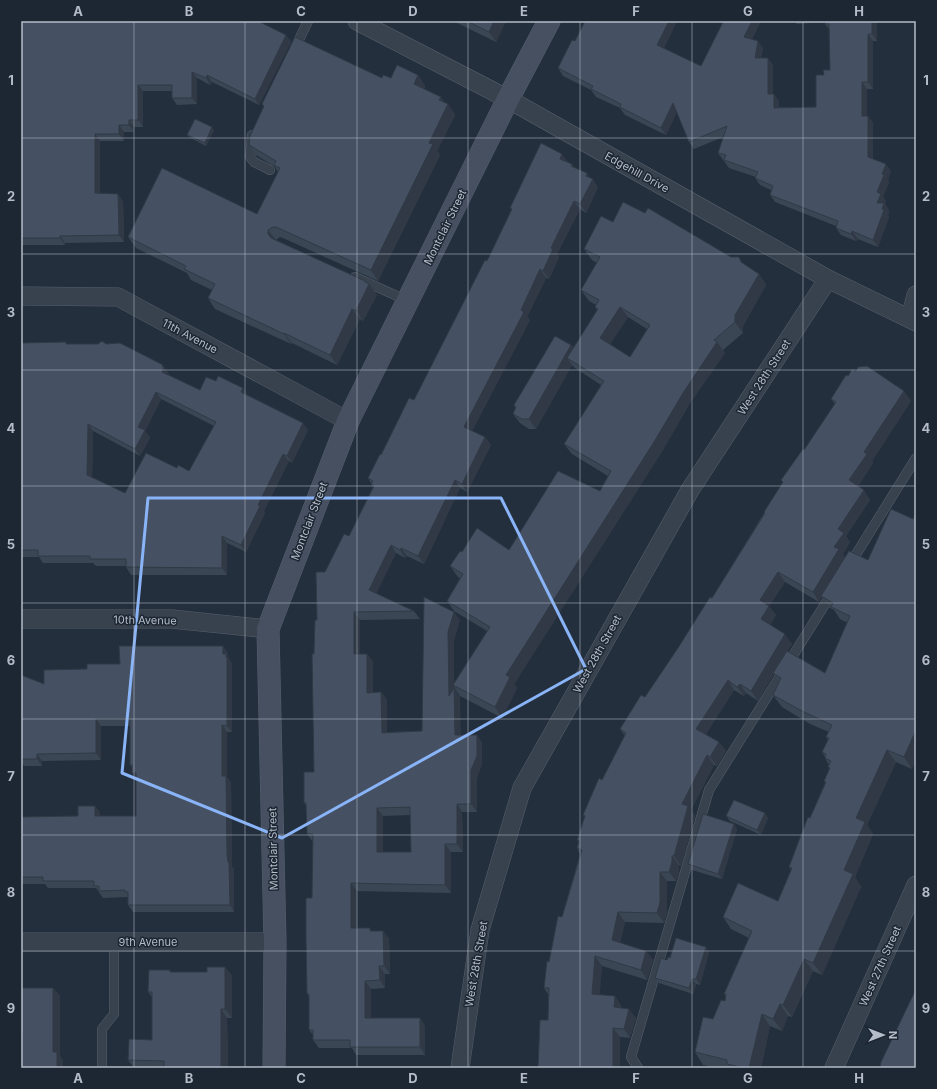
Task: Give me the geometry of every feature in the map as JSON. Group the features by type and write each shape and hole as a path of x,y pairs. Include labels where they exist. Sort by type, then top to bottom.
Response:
{"street":[{"name":"Edgehill Drive","path":"357,21 508,99 828,279 913,320"},
{"name":"Montclair Street","path":"274,1068 275,942 268,629 348,421 508,99 549,21"},
{"name":"West 28th Street","path":"460,1068 480,930 522,788 690,490 828,279"},
{"path":"913,320 916,295"},
{"name":"11th Avenue","path":"21,296 118,297 348,421"},
{"name":"10th Avenue","path":"21,619 172,619 268,629"},
{"name":"West 27th Street","path":"834,1068 914,894"},
{"name":"9th Avenue","path":"21,942 275,942"}],"lane":[{"path":"291,56 308,21"},
{"path":"256,126 252,136 250,157 254,162 270,170"},
{"path":"345,272 408,301"},
{"path":"844,573 916,458"},
{"path":"638,1068 631,1057 709,790 836,587"},
{"path":"102,1065 102,1029 114,1014 114,942"}],"highlighted area":[{"path":"148,498 501,498 586,669 282,838 122,773"}],"building":[{"path":"21,21 258,21 286,35 255,99 207,75 206,78 192,72 192,98 172,98 172,85 138,85 138,120 129,120 129,125 119,125 119,134 95,134 95,193 118,194 119,235 21,238"},
{"path":"467,21 494,21 489,32"},
{"path":"585,21 669,21 657,45 701,66 723,22 721,21 752,21 744,37 758,41 755,58 768,58 768,94 774,94 774,108 816,107 816,75 824,75 823,70 830,70 829,24 825,24 825,21 872,21 872,34 868,34 868,82 862,82 862,116 868,116 868,157 886,164 882,174 884,175 877,192 881,194 877,203 884,203 882,209 884,210 873,240 852,231 851,234 836,228 838,221 770,195 773,186 755,178 758,172 724,160 726,155 718,153 727,126 689,142 673,103 661,128 620,107 621,104 591,89 593,86 558,68 572,40 575,41"},
{"path":"295,37 382,78 383,75 391,78 397,65 418,75 414,84 441,97 439,100 448,104 429,143 433,144 371,270 276,227 268,230 268,234 271,238 369,284 356,311 352,309 330,355 208,298 215,284 184,269 186,266 128,237 162,168 257,214 280,168 274,165 276,161 249,145 250,136 264,106 262,104"},
{"path":"195,119 212,127 205,143 187,135"},
{"path":"541,143 562,154 560,159 587,173 586,176 593,179 580,204 574,201 551,248 553,249 543,271 540,269 521,310 524,312 464,427 485,437 462,484 455,480 418,556 401,548 400,550 391,545 369,590 414,611 354,612 354,654 367,654 367,693 381,692 382,733 422,731 424,597 454,612 448,632 449,696 454,688 455,735 477,735 477,756 471,770 471,804 457,804 457,844 445,844 445,885 351,883 351,928 370,928 370,931 383,931 384,966 379,966 380,980 365,981 365,1018 420,1018 420,1047 350,1047 350,1040 313,1040 313,1030 309,1030 309,994 307,994 306,898 312,898 313,834 307,834 306,803 304,803 304,772 314,772 312,654 314,654 315,620 317,620 316,572 325,572 344,534 349,536 374,486 371,484 373,481 368,478 409,398 414,400 485,260 487,261 512,209 510,208","holes":["410,807 411,852 377,852 377,808"]},
{"path":"623,202 645,213 648,208 731,257 739,257 741,262 759,274 735,315 735,322 714,340 717,342 683,393 654,442 506,675 510,677 495,707 453,685 490,627 447,601 463,574 450,566 460,551 462,552 477,528 509,550 558,471 600,491 611,471 564,444 604,381 567,358 598,309 595,307 599,300 581,290 600,257 584,249 601,216 613,222","holes":["620,307 650,325 630,357 600,338"]},
{"path":"555,336 571,345 529,419 522,419 513,414 516,407 514,405"},
{"path":"102,341 106,344 120,343 163,365 162,366 164,367 162,372 200,390 206,377 216,381 218,376 243,388 241,392 303,423 287,456 283,454 258,505 260,506 241,545 222,536 222,568 126,567 126,559 90,559 90,556 38,556 38,550 21,550 21,343 66,342 66,344 98,344","holes":["156,392 216,422 189,471 178,465 177,468 146,453 125,493 87,475 88,424 135,449 145,430 138,427"]},
{"path":"867,366 904,391 864,452 867,454 849,480 864,490 838,529 844,533 834,547 839,549 813,592 778,572 760,600 769,606 761,619 785,634 751,691 740,684 737,687 728,680 696,729 719,742 710,757 707,755 682,804 688,806 674,856 672,856 669,872 660,872 660,902 657,913 618,912 612,940 646,951 641,970 595,956 592,994 615,996 614,1007 629,1009 624,1029 613,1028 613,1068 538,1068 540,1020 548,1020 549,988 544,988 547,961 549,962 558,916 562,917 582,850 577,848 579,841 577,840 585,816 583,815 599,778 602,780 626,733 620,729 641,695 645,697 710,597 712,598 765,513 764,512 783,482 781,480 803,449 804,450 836,402 831,399 846,375 848,376 852,369 856,371 858,367"},
{"path":"891,509 913,519 916,513 916,730 904,757 887,750 856,818 865,822 844,870 853,874 813,963 804,959 783,1005 780,1004 773,1019 762,1014 749,1068 727,1064 727,1060 695,1052 703,1017 713,1019 721,1000 725,1001 726,994 724,994 752,931 723,917 738,883 778,901 792,868 789,867 808,817 810,818 826,782 824,781 830,768 828,767 831,761 825,758 826,754 822,752 829,738 826,737 832,725 773,695 781,678 773,673 787,651 825,673 850,616 831,607 833,603 821,596 849,551 868,560"},
{"path":"119,646 223,646 223,654 226,654 227,657 227,726 222,725 222,776 226,776 227,855 229,862 230,905 128,905 128,892 125,892 125,890 99,891 99,886 94,886 94,881 43,881 43,877 21,877 21,817 78,816 78,806 95,806 95,816 136,816 136,773 132,773 132,765 130,765 130,719 96,719 96,753 37,754 37,759 21,759 21,675 44,684 44,670 87,669 87,664 120,664"},
{"path":"734,800 765,813 757,830 726,816"},
{"path":"703,814 734,824 718,874 688,864"},
{"path":"676,938 706,947 696,979 692,979 689,988 655,978 661,958 667,960 668,957 670,958"},
{"path":"207,967 225,967 225,1009 221,1009 221,1068 164,1068 164,1061 128,1060 129,1039 152,1040 152,992 148,992 149,970 170,970 170,972 207,972"},
{"path":"21,988 53,988 53,1052 57,1052 57,1068 22,1068"},
{"path":"916,989 916,1068 880,1068 881,1062"}]}
